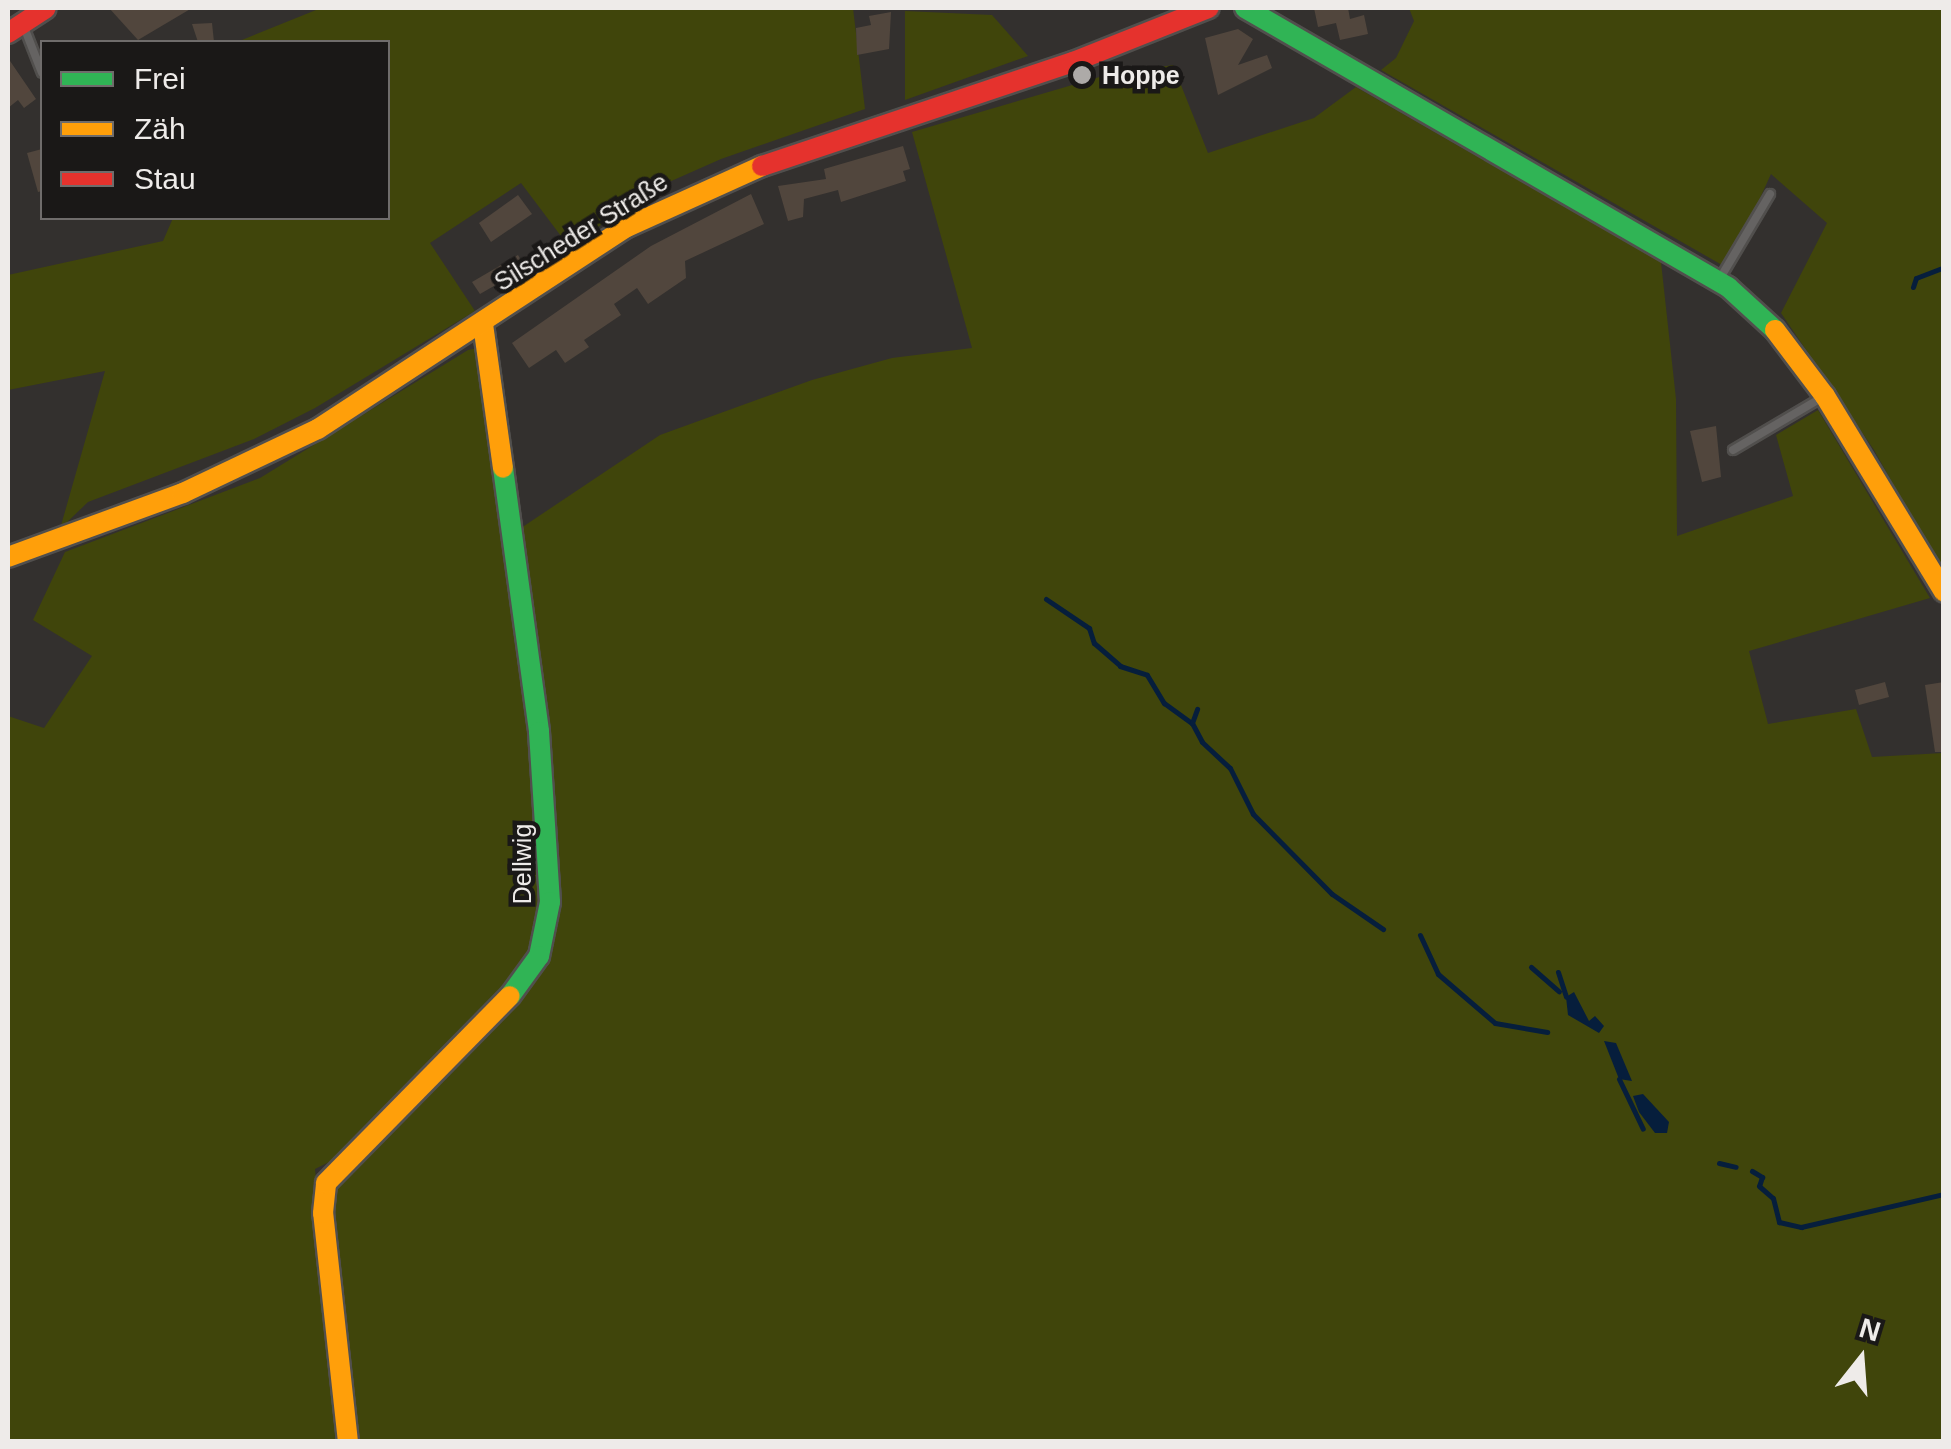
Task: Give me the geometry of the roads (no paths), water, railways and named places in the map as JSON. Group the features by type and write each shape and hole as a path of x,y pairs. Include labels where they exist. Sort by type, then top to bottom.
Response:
{"main road":[{"path":"15,28 46,8"},
{"name":"Silscheder Straße","path":"8,557 129,516 256,460 387,388 628,227 725,178 1167,17 1209,8"},
{"path":"1245,8 1718,281 1772,326 1840,418 1944,592"},
{"name":"Dellwig","path":"348,1442 324,1214 326,1183 496,1016 538,956 550,902 540,732 483,324"}],"lane":[{"path":"15,28 40,70"},
{"path":"1718,281 1770,194"},
{"path":"1733,450 1825,396"}],"water":[{"path":"1574,992 1589,1021 1595,1016 1604,1026 1599,1033 1568,1015 1566,997"},
{"path":"1604,1041 1616,1043 1632,1081 1619,1079"},
{"path":"1643,1094 1669,1122 1667,1133 1655,1133 1639,1112 1633,1096"}],"waterway":[{"path":"1913,287 1916,278 1944,267"},
{"path":"1046,599 1089,628 1094,643 1120,666 1147,675 1164,703 1192,723 1202,742 1230,768 1253,814 1332,894 1383,929"},
{"path":"1192,723 1197,709"},
{"path":"1420,935 1438,974 1495,1023 1547,1032"},
{"path":"1531,967 1559,991"},
{"path":"1558,972 1566,997"},
{"path":"1619,1079 1643,1129"},
{"path":"1719,1163 1736,1167"},
{"path":"1752,1171 1762,1177 1759,1186 1773,1198 1779,1222 1801,1227 1944,1194"}],"place":[{"name":"Hoppe","path":"1082,75"}]}
